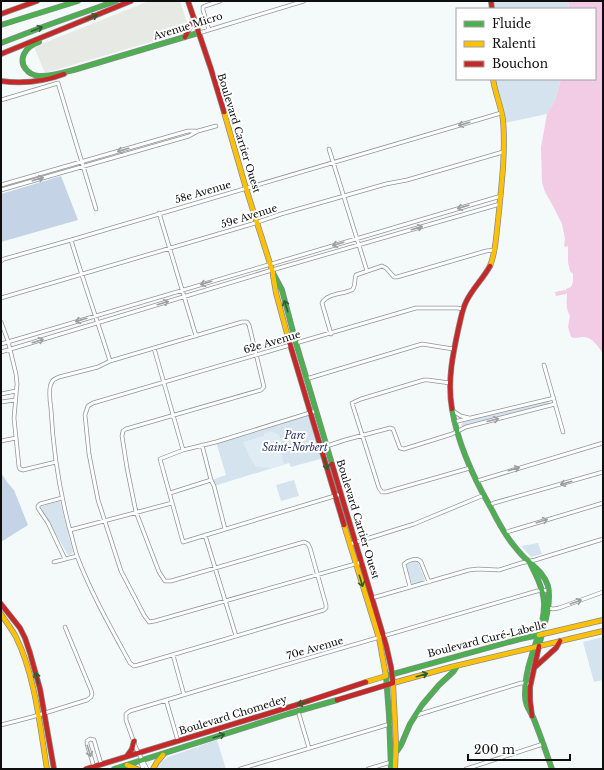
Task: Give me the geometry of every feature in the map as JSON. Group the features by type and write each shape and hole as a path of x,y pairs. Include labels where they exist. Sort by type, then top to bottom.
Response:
{"main road":[{"path":"1,14 37,1"},
{"path":"1,25 78,1"},
{"path":"1,43 116,1"},
{"path":"1,54 131,1"},
{"name":"Boulevard Cartier Ouest","path":"188,1 211,69 270,264 282,290 296,343 362,562 381,637 386,676"},
{"path":"185,37 194,19"},
{"path":"66,27 30,47 24,55 24,67 33,75 40,76 77,69"},
{"name":"Avenue Micro","path":"77,69 198,33"},
{"path":"1,81 21,84 36,82 56,78 77,69"},
{"path":"493,80 496,97 502,114 503,152 501,196 497,230 490,266 469,294 463,309 453,349 450,383 452,411 457,432 470,468 484,495 505,533 516,548 542,574 549,590 550,598 548,608 540,635 534,648 525,683 525,692 526,702 552,769"},
{"name":"Boulevard Cartier Ouest","path":"272,270 276,293 290,345 355,563 381,637 388,651 393,683"},
{"path":"528,561 536,575 544,601 540,646 531,685 530,700 532,716"},
{"path":"1,604 18,625 26,641 34,666 54,769"},
{"path":"1,614 15,635 24,654 33,690 47,769"},
{"name":"Boulevard Curé-Labelle","path":"386,676 453,657 603,620"},
{"name":"Boulevard Curé-Labelle","path":"387,686 451,667 603,631"},
{"path":"535,667 556,648 560,641"},
{"path":"396,752 415,716 425,706 439,685 453,672 457,666"},
{"path":"386,676 393,762 395,769"},
{"name":"Boulevard Chomedey","path":"86,769 386,676"},
{"path":"391,769 396,752 396,723 393,683"},
{"name":"Boulevard Chomedey","path":"114,769 298,711 387,686"},
{"path":"126,757 132,749 134,741"},
{"path":"153,769 164,754"},
{"path":"127,765 137,769"}],"street":[{"path":"209,30 203,7 220,1"},
{"name":"Avenue Micro","path":"198,33 304,1"},
{"path":"1,100 58,83 96,209"},
{"name":"58e Avenue","path":"1,261 159,213 502,114"},
{"path":"1,190 189,136 198,131 216,126"},
{"path":"1,185 188,131 198,131"},
{"path":"329,149 367,271"},
{"name":"59e Avenue","path":"1,298 281,214 503,152"},
{"path":"1,344 501,196"},
{"path":"1,352 184,296 500,204"},
{"path":"159,213 196,336"},
{"path":"440,214 441,221"},
{"path":"395,227 397,234"},
{"path":"71,240 110,361"},
{"path":"331,334 322,303 330,297 352,290 355,286 354,278 356,274 382,266 386,268 394,277 398,277 486,251 494,250"},
{"path":"306,253 309,259"},
{"path":"225,278 227,284"},
{"path":"137,303 139,310"},
{"name":"62e Avenue","path":"105,521 98,500 89,454 85,415 88,406 93,403 416,308 463,309"},
{"path":"1,322 16,374 17,384 14,418 18,463 20,469 23,470 56,462"},
{"path":"242,322 247,322 257,355 264,387 261,390 123,431 122,436 126,468 136,512 159,572 165,581 170,581 304,542 308,544 310,548 326,608 324,610 134,666 130,663 110,627 77,556 62,498 56,462 52,431 50,387 52,382 59,377 98,367 110,361 196,336 242,322"},
{"path":"52,328 54,336"},
{"path":"301,380 422,344 453,349"},
{"path":"154,348 182,450"},
{"path":"544,365 563,432"},
{"path":"450,383 424,380 352,403 379,488 382,492 470,468"},
{"path":"1,394 16,391"},
{"path":"454,422 554,398"},
{"path":"1,402 15,400"},
{"path":"321,448 390,428 393,429 400,448 404,449 457,432 466,427 555,404"},
{"path":"316,411 216,442 182,450 160,459 183,542 341,494"},
{"path":"452,411 471,419"},
{"path":"1,442 16,438"},
{"path":"477,481 603,443"},
{"path":"202,445 225,529"},
{"path":"490,505 603,472"},
{"path":"170,493 211,480"},
{"path":"350,544 414,524 484,495"},
{"path":"62,498 40,504 38,508 48,523 65,559"},
{"path":"70,530 172,502"},
{"path":"505,533 603,503"},
{"path":"105,521 121,571 148,622 362,562"},
{"path":"205,535 236,636"},
{"path":"372,598 478,568 499,570 603,539"},
{"path":"54,562 77,556"},
{"path":"410,587 404,564 417,559 419,559 429,582"},
{"name":"70e Avenue","path":"142,761 126,718 127,713 134,710 537,591 549,590"},
{"path":"548,608 559,608 603,592"},
{"path":"1,725 87,700 92,695 65,627"},
{"path":"173,655 184,695"},
{"path":"415,716 520,683 531,685"},
{"path":"166,700 178,741"},
{"path":"425,706 431,710"},
{"path":"298,711 310,748"},
{"path":"240,769 396,723"},
{"path":"94,766 87,743 90,739 94,740 101,764"},
{"path":"466,769 543,744"},
{"path":"142,761 143,769"},
{"path":"142,761 147,769"},
{"path":"368,769 393,762"}],"shaded area":[{"path":"149,1 180,1 187,23 186,29 181,33 45,73 34,47"},
{"path":"568,1 603,1 603,354 587,337 571,337 568,327 570,316 567,307 567,293 556,296 555,292 566,291 566,289 571,287 573,282 573,274 570,271 568,262 568,246 564,246 565,239 562,224 545,192 542,183 541,147 547,114 555,100 561,80 596,80 596,8 569,8"},
{"path":"61,176 78,220 1,242 1,194"},
{"path":"271,431 279,435 282,443 279,444 284,465 273,468 256,467 243,442 264,436 264,433"},
{"path":"1,473 14,490 28,525 1,542"}],"green space":[{"path":"493,1 568,1 569,8 493,8"},
{"path":"493,80 561,80 555,100 547,114 504,123"},
{"path":"546,401 549,402 549,405 464,426 461,425 463,422"},
{"name":"Parc Saint-Norbert","path":"310,413 324,458 291,467 289,463 214,486 211,480 226,475 216,442"},
{"path":"294,480 299,496 281,501 276,485"},
{"path":"60,501 73,552 70,555 68,555 40,507"},
{"path":"538,543 542,554 531,557 521,546"},
{"path":"415,561 418,562 425,580 424,582 413,585 406,566 408,563"},
{"path":"603,637 603,680 594,682 583,642"},
{"path":"217,740 226,769 155,769 159,763 168,757"}],"traffic: fast":[{"path":"1,25 78,1"},
{"path":"1,43 116,1"},
{"path":"77,69 198,33"},
{"path":"39,42 30,46 24,54 23,62 28,72 39,76 49,76 77,69"},
{"path":"273,273 282,290 332,464"},
{"path":"452,409 462,448 478,485 505,534 544,578 548,586 548,608 539,646"},
{"path":"531,565 541,588 544,609 542,624 527,672 525,698 552,769"},
{"path":"391,769 386,676 539,635"},
{"path":"397,751 410,724 422,705 457,666"},
{"path":"114,769 337,700"}],"traffic: slow":[{"path":"490,266 494,255 504,158 503,120 493,80"},
{"path":"224,112 273,273"},
{"path":"273,275 276,293 289,341"},
{"path":"344,525 379,638 386,676 366,682"},
{"path":"1,614 13,631 28,668 36,702 47,769"},
{"path":"539,635 603,620"},
{"path":"395,769 396,744 393,683 451,667 603,631"},
{"path":"153,769 163,755"},
{"path":"127,765 137,769"}],"traffic: jam":[{"path":"1,14 37,1"},
{"path":"1,54 131,1"},
{"path":"188,1 224,112"},
{"path":"491,1 492,8"},
{"path":"185,37 194,19"},
{"path":"1,81 33,82 64,74"},
{"path":"452,409 450,388 451,367 462,314 468,297 490,266"},
{"path":"289,341 344,525"},
{"path":"332,464 386,645 393,683 337,700"},
{"path":"1,604 20,628 30,653 40,689 54,769"},
{"path":"535,667 556,648 560,641"},
{"path":"532,716 530,687 539,646"},
{"path":"86,769 366,682"},
{"path":"127,756 132,749 134,741"}]}
